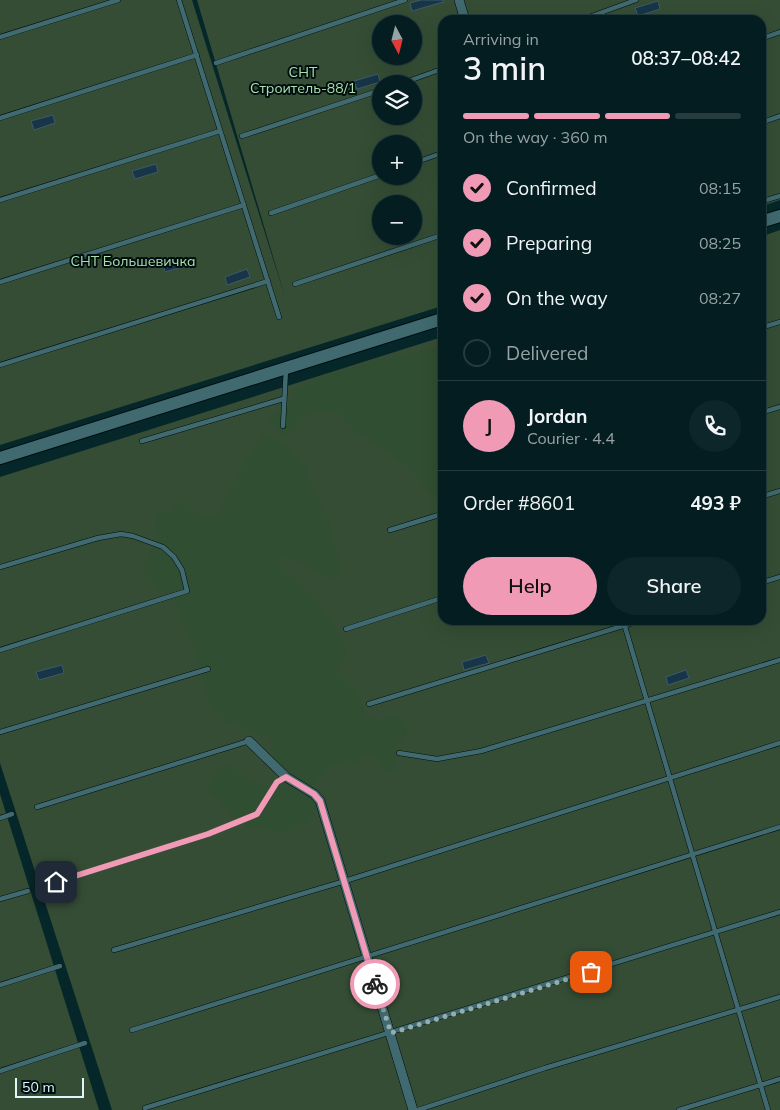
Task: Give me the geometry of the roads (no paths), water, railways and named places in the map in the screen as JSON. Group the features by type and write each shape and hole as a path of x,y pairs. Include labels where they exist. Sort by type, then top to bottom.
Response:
{"street":[{"path":"459,0 464,15"},
{"path":"766,220 780,216"},
{"path":"0,458 438,320"},
{"path":"249,741 286,777 308,790 320,801 413,1110"}],"lane":[{"path":"0,37 118,0"},
{"path":"179,0 279,317"},
{"path":"216,63 405,0"},
{"path":"595,15 636,0"},
{"path":"766,38 780,32"},
{"path":"0,118 196,54"},
{"path":"422,77 438,71"},
{"path":"242,136 372,93"},
{"path":"766,121 780,116"},
{"path":"0,200 220,131"},
{"path":"422,160 438,155"},
{"path":"271,213 372,178"},
{"path":"766,200 780,196"},
{"path":"0,282 244,205"},
{"path":"295,284 438,236"},
{"path":"0,365 268,281"},
{"path":"766,326 780,322"},
{"path":"283,426 286,367"},
{"path":"142,441 283,399"},
{"path":"766,411 780,407"},
{"path":"766,495 780,491"},
{"path":"390,530 438,515"},
{"path":"0,567 98,538 120,534 133,536 163,547 174,557 182,570 187,591 0,650"},
{"path":"766,581 780,577"},
{"path":"346,629 438,599"},
{"path":"369,704 618,625"},
{"path":"625,625 695,855 768,1110"},
{"path":"398,754 437,758 455,757 647,702 780,660"},
{"path":"0,732 208,669"},
{"path":"37,807 249,741"},
{"path":"114,950 345,881 780,743"},
{"path":"56,882 199,837 257,814 277,782 286,777"},
{"path":"0,818 12,814"},
{"path":"132,1030 367,958 780,827"},
{"path":"0,899 28,891"},
{"path":"145,1108 780,912"},
{"path":"0,985 60,966"},
{"path":"418,1110 545,1068 780,997"},
{"path":"0,1071 85,1042"},
{"path":"679,1110 780,1079"}],"park label":[{"name":"СНТ Строитель-88/1","path":"303,80"},
{"name":"СНТ Большевичка","path":"133,261"}]}
